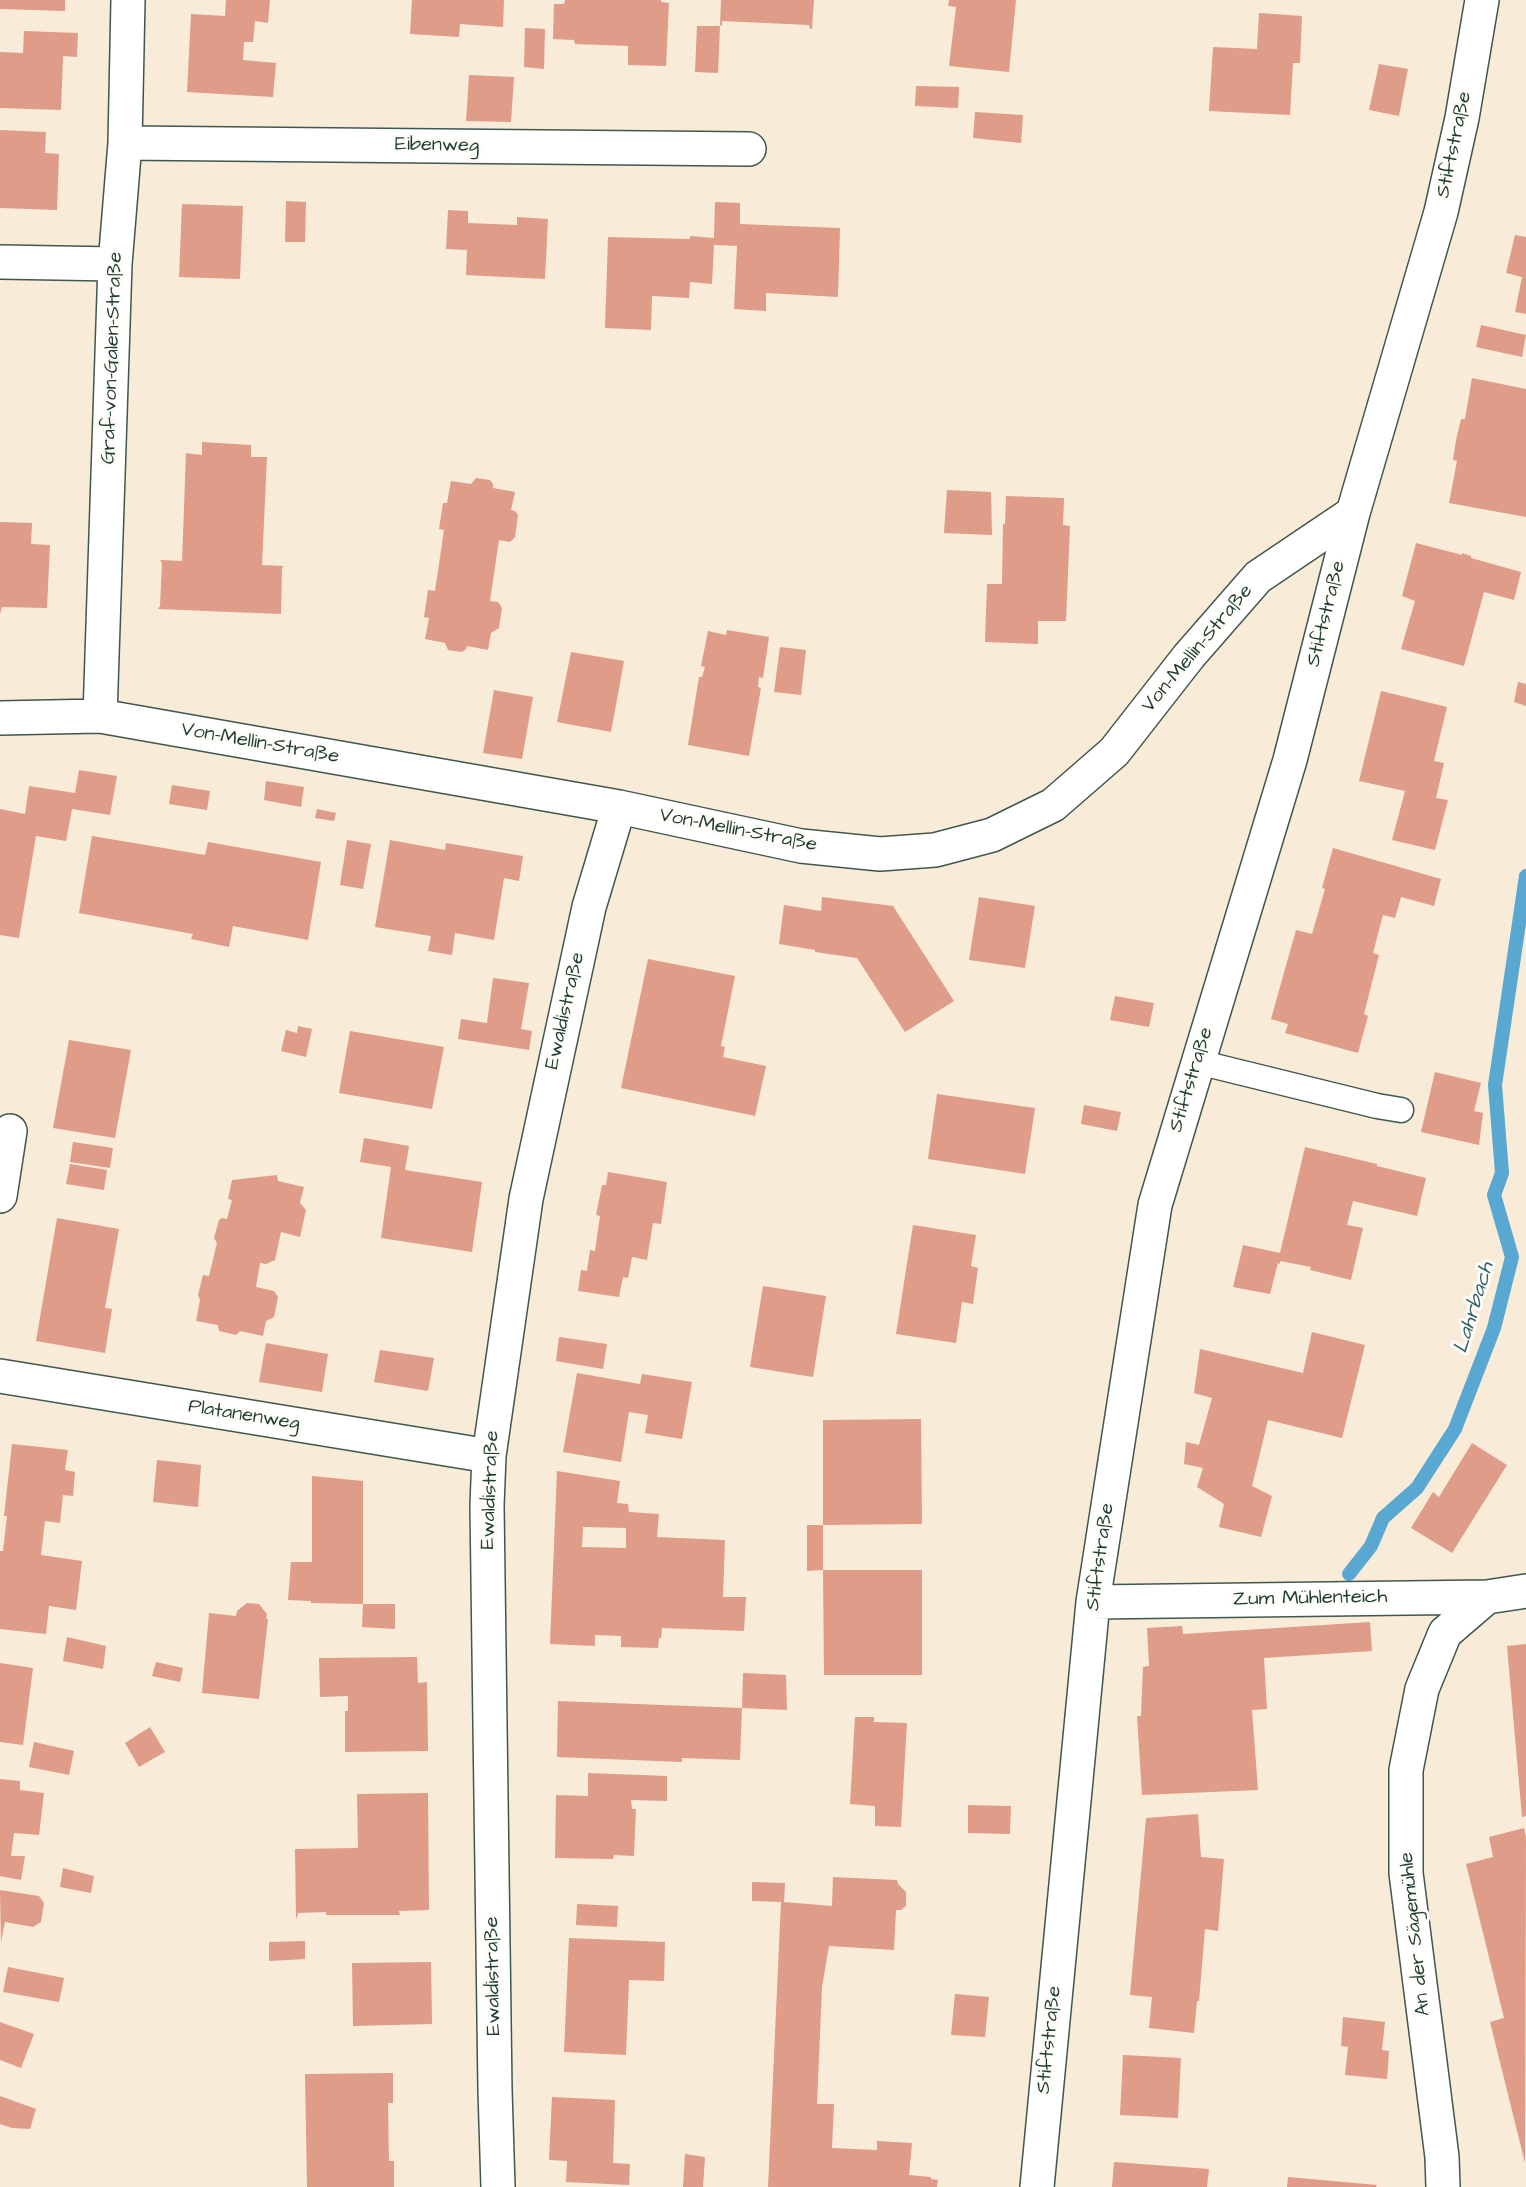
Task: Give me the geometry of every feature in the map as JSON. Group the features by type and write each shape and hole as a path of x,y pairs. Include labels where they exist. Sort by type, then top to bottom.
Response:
{"street":[{"name":"Graf-von-Galen-Straße","path":"99,716 115,264 124,143 128,0"},
{"name":"Stiftstraße","path":"1037,2187 1093,1602 1155,1205 1290,760 1353,513 1442,212 1462,118 1482,0"},
{"name":"Eibenweg","path":"124,143 749,149"},
{"path":"0,262 115,264"},
{"name":"Von-Mellin-Straße","path":"0,718 99,716 619,807 801,846 880,854 935,850 992,835 1053,805 1114,752 1189,656 1258,577 1353,513"},
{"name":"Ewaldistraße","path":"498,2187 487,1505 489,1456 526,1199 589,907 619,807"},
{"path":"0,1196 10,1131"},
{"name":"Platanenweg","path":"0,1376 489,1456"},
{"name":"Zum Mühlenteich","path":"1093,1602 1486,1597 1526,1591"},
{"name":"An der Sägemühle","path":"1443,2187 1442,2157 1406,1873 1406,1770 1422,1689 1445,1633 1486,1597"}],"lane":[{"path":"1198,1062 1401,1110"}],"building":[{"path":"0,0 65,0 65,11 0,9"},
{"path":"226,0 270,0 268,23 255,21 253,42 244,42 243,60 276,63 273,97 187,92 191,14 225,16"},
{"path":"412,0 504,0 503,27 460,24 459,37 410,34"},
{"path":"565,0 661,0 661,2 669,3 666,66 628,65 628,46 575,44 574,40 553,39 554,4 564,4"},
{"path":"721,0 814,0 812,29 809,25 722,21 722,26 720,25"},
{"path":"949,0 1016,0 1009,72 949,66 956,7 948,6"},
{"path":"1259,13 1302,16 1300,63 1293,63 1290,115 1209,111 1213,47 1257,49"},
{"path":"697,26 720,26 718,73 695,72"},
{"path":"525,28 545,29 544,69 524,67"},
{"path":"24,31 78,33 77,57 63,56 61,110 0,108 0,52 23,53"},
{"path":"1379,64 1408,69 1399,116 1369,110"},
{"path":"469,75 514,77 511,122 466,121"},
{"path":"916,86 959,87 958,108 915,106"},
{"path":"975,112 1023,115 1021,143 973,138"},
{"path":"0,130 46,132 45,153 59,154 57,210 0,208"},
{"path":"286,201 306,202 305,242 285,242"},
{"path":"715,202 740,203 740,224 840,228 838,297 766,293 766,311 734,309 737,246 714,245 712,284 690,282 689,298 652,296 651,330 605,328 608,237 714,238"},
{"path":"182,204 243,206 240,279 179,277"},
{"path":"448,210 468,211 468,223 517,225 517,217 548,219 545,279 466,275 467,250 446,249"},
{"path":"1515,235 1526,237 1526,314 1515,312 1522,277 1506,273"},
{"path":"1481,325 1526,335 1522,357 1476,347"},
{"path":"1472,378 1526,389 1526,517 1449,503 1457,461 1453,460 1456,440 1461,419 1465,419"},
{"path":"202,442 251,445 251,457 267,457 262,565 284,566 282,568 281,614 158,609 162,563 160,560 182,561 186,453 202,455"},
{"path":"476,478 490,480 493,488 515,492 511,510 518,515 515,537 510,542 499,540 490,601 498,602 502,608 499,628 491,633 488,650 467,646 462,652 448,650 445,643 425,639 429,618 424,617 428,590 435,591 444,530 439,529 443,503 447,503 451,481 471,484"},
{"path":"947,490 991,492 992,535 944,533"},
{"path":"1006,496 1064,498 1063,525 1070,526 1066,621 1038,621 1038,644 985,642 987,584 1002,584"},
{"path":"0,522 32,523 31,544 50,545 47,608 2,607 0,614"},
{"path":"1416,543 1462,555 1462,553 1471,558 1521,572 1514,600 1484,592 1464,666 1401,649 1415,601 1402,596"},
{"path":"727,630 769,637 763,678 759,677 758,687 761,688 749,756 688,745 699,677 702,677 705,667 701,666 708,631 726,635"},
{"path":"780,647 806,650 801,695 774,692"},
{"path":"571,652 624,661 611,732 557,722"},
{"path":"1518,682 1526,684 1526,706 1514,702"},
{"path":"494,690 533,697 522,759 483,753"},
{"path":"1381,691 1447,707 1434,761 1444,763 1436,798 1448,800 1435,850 1392,840 1405,791 1359,781"},
{"path":"79,770 117,776 110,815 72,809 66,841 36,836 19,938 0,935 0,809 25,814 29,786 75,793"},
{"path":"266,781 304,787 301,807 264,800"},
{"path":"172,785 210,791 207,810 169,804"},
{"path":"317,809 336,813 334,821 315,818"},
{"path":"92,836 205,855 208,842 321,862 308,940 233,926 229,947 191,939 193,934 79,913"},
{"path":"347,840 371,844 363,889 340,885"},
{"path":"390,840 445,850 446,843 523,856 519,881 504,878 494,940 455,933 452,955 428,951 431,936 375,927"},
{"path":"1333,848 1441,879 1434,906 1401,897 1395,918 1383,915 1373,953 1379,955 1364,1014 1368,1016 1358,1053 1285,1033 1288,1024 1271,1019 1296,930 1312,934 1325,889 1322,888"},
{"path":"822,897 893,906 954,1001 905,1032 857,958 779,944 784,905 821,911"},
{"path":"979,897 1035,906 1025,968 969,960"},
{"path":"648,959 735,976 721,1046 725,1047 723,1057 766,1066 755,1116 621,1088"},
{"path":"493,978 529,983 521,1029 532,1031 529,1050 458,1039 461,1019 487,1023"},
{"path":"1115,996 1154,1003 1149,1027 1110,1020"},
{"path":"298,1026 312,1029 306,1057 281,1051 286,1030 297,1033"},
{"path":"350,1031 444,1047 432,1109 339,1093"},
{"path":"69,1040 131,1050 115,1138 53,1128"},
{"path":"1435,1072 1481,1083 1474,1111 1483,1113 1479,1145 1421,1132"},
{"path":"937,1094 1035,1108 1025,1174 928,1159"},
{"path":"1084,1105 1121,1112 1117,1131 1081,1124"},
{"path":"364,1138 409,1146 405,1170 482,1182 472,1252 381,1238 391,1167 360,1162"},
{"path":"73,1142 113,1148 110,1168 70,1162"},
{"path":"1305,1147 1426,1178 1417,1216 1353,1201 1347,1225 1363,1228 1351,1280 1310,1270 1311,1267 1280,1261 1270,1294 1233,1287 1243,1245 1280,1253"},
{"path":"70,1164 107,1170 104,1190 66,1184"},
{"path":"608,1172 667,1182 661,1224 653,1223 647,1260 632,1257 628,1278 623,1277 619,1297 578,1291 581,1270 587,1271 590,1250 595,1251 600,1216 596,1215 602,1185 606,1185"},
{"path":"277,1175 278,1181 304,1187 300,1203 306,1210 300,1237 281,1232 275,1260 266,1264 260,1263 256,1287 274,1291 278,1297 274,1317 266,1321 263,1336 240,1331 236,1335 219,1331 218,1325 196,1321 200,1300 198,1295 203,1275 209,1276 217,1243 214,1238 219,1220 227,1219 232,1200 228,1199 232,1180"},
{"path":"57,1218 119,1229 105,1308 112,1309 105,1353 36,1341"},
{"path":"913,1225 976,1235 971,1266 978,1268 973,1304 962,1302 956,1343 896,1334"},
{"path":"763,1286 826,1296 813,1377 750,1367"},
{"path":"1312,1332 1365,1345 1342,1438 1268,1420 1252,1486 1272,1496 1261,1537 1219,1527 1224,1504 1197,1487 1203,1468 1184,1464 1186,1442 1199,1445 1212,1398 1194,1393 1200,1349 1303,1373"},
{"path":"559,1337 607,1344 603,1369 556,1361"},
{"path":"266,1343 328,1354 322,1392 259,1382"},
{"path":"380,1350 434,1358 428,1391 374,1382"},
{"path":"577,1373 640,1384 642,1374 692,1382 682,1439 645,1433 648,1415 629,1412 621,1462 563,1452"},
{"path":"921,1419 922,1524 823,1525 823,1420"},
{"path":"1472,1443 1507,1465 1452,1553 1411,1528 1433,1492 1439,1497"},
{"path":"12,1444 68,1450 65,1470 75,1472 73,1496 63,1495 60,1523 45,1521 41,1555 82,1561 76,1610 49,1606 46,1634 0,1629 0,1551 3,1551 7,1516 4,1516"},
{"path":"157,1460 201,1465 198,1507 153,1502"},
{"path":"557,1471 620,1481 617,1503 628,1504 629,1512 659,1514 657,1537 725,1540 723,1597 746,1597 744,1631 662,1628 658,1648 621,1647 621,1636 595,1635 595,1646 550,1644","holes":["583,1527 626,1528 626,1548 582,1547"]},
{"path":"312,1476 363,1481 363,1604 288,1600 291,1562 312,1562"},
{"path":"807,1525 823,1525 823,1570 807,1571"},
{"path":"823,1570 922,1570 922,1675 824,1675"},
{"path":"247,1603 259,1604 268,1619 259,1699 202,1693 209,1613 236,1616 237,1611"},
{"path":"363,1604 395,1604 395,1629 362,1627"},
{"path":"1370,1622 1372,1651 1264,1658 1267,1709 1252,1710 1258,1790 1142,1795 1137,1716 1141,1716 1143,1667 1149,1666 1147,1628 1182,1626 1183,1634"},
{"path":"67,1637 106,1646 103,1669 63,1661"},
{"path":"1526,1644 1526,1816 1522,1817 1507,1646"},
{"path":"417,1657 418,1683 427,1682 428,1751 345,1752 345,1711 348,1711 348,1696 320,1697 319,1658"},
{"path":"156,1662 183,1668 180,1682 152,1676"},
{"path":"0,1663 33,1668 23,1745 0,1742"},
{"path":"743,1673 786,1675 787,1710 742,1708"},
{"path":"558,1701 742,1708 740,1760 682,1758 682,1762 557,1757"},
{"path":"855,1717 874,1717 874,1722 907,1723 901,1827 875,1826 875,1806 850,1804"},
{"path":"150,1727 165,1752 139,1767 125,1743"},
{"path":"34,1742 74,1751 69,1775 29,1767"},
{"path":"588,1773 667,1776 667,1801 631,1800 632,1809 636,1809 634,1856 614,1855 613,1859 555,1858 556,1795 588,1796"},
{"path":"0,1779 20,1781 20,1790 44,1793 39,1835 14,1833 11,1856 25,1856 21,1880 0,1876"},
{"path":"428,1793 429,1910 399,1911 400,1915 298,1913 296,1920 295,1849 358,1848 357,1794"},
{"path":"968,1805 1011,1806 1010,1834 968,1833"},
{"path":"1198,1814 1201,1857 1224,1859 1218,1931 1205,1929 1194,2033 1149,2028 1152,1997 1130,1995 1146,1818"},
{"path":"1524,1828 1526,1837 1525,2163 1490,2022 1504,2018 1466,1864 1493,1857 1489,1837"},
{"path":"63,1868 94,1876 91,1893 60,1887"},
{"path":"833,1877 897,1880 906,1892 906,1906 901,1910 896,1910 894,1950 829,1946 822,1987 817,2104 834,2104 832,2148 877,2150 877,2141 912,2143 909,2175 938,2180 937,2187 768,2187 781,1902 752,1901 752,1882 785,1883 784,1902 832,1906"},
{"path":"0,1890 39,1896 44,1903 41,1922 33,1927 5,1922 1,1942"},
{"path":"577,1904 618,1906 617,1927 576,1925"},
{"path":"569,1938 665,1942 664,1981 629,1980 626,2055 564,2052"},
{"path":"305,1941 305,1959 269,1961 269,1942"},
{"path":"431,1962 432,2024 353,2026 352,1963"},
{"path":"8,1967 64,1978 59,2002 3,1992"},
{"path":"955,1994 989,1997 985,2037 951,2035"},
{"path":"1343,2017 1385,2022 1382,2050 1389,2051 1387,2079 1345,2075 1348,2047 1341,2046"},
{"path":"0,2022 34,2034 21,2068 0,2060"},
{"path":"1123,2055 1181,2058 1178,2118 1120,2115"},
{"path":"393,2073 393,2103 388,2103 389,2161 394,2161 394,2187 307,2187 305,2074"},
{"path":"0,2096 36,2109 30,2129 12,2128 0,2124"},
{"path":"552,2097 615,2100 613,2163 630,2164 629,2185 566,2182 567,2161 549,2160"},
{"path":"685,2154 705,2157 703,2187 683,2187"},
{"path":"1114,2162 1209,2169 1207,2187 1112,2187"},
{"path":"1288,2177 1377,2185 1376,2187 1287,2187"}],"waterway":[{"name":"Lahrbach","path":"1349,1574 1371,1546 1383,1518 1417,1488 1455,1429 1494,1328 1512,1257 1494,1195 1502,1173 1495,1085 1526,876"}]}
